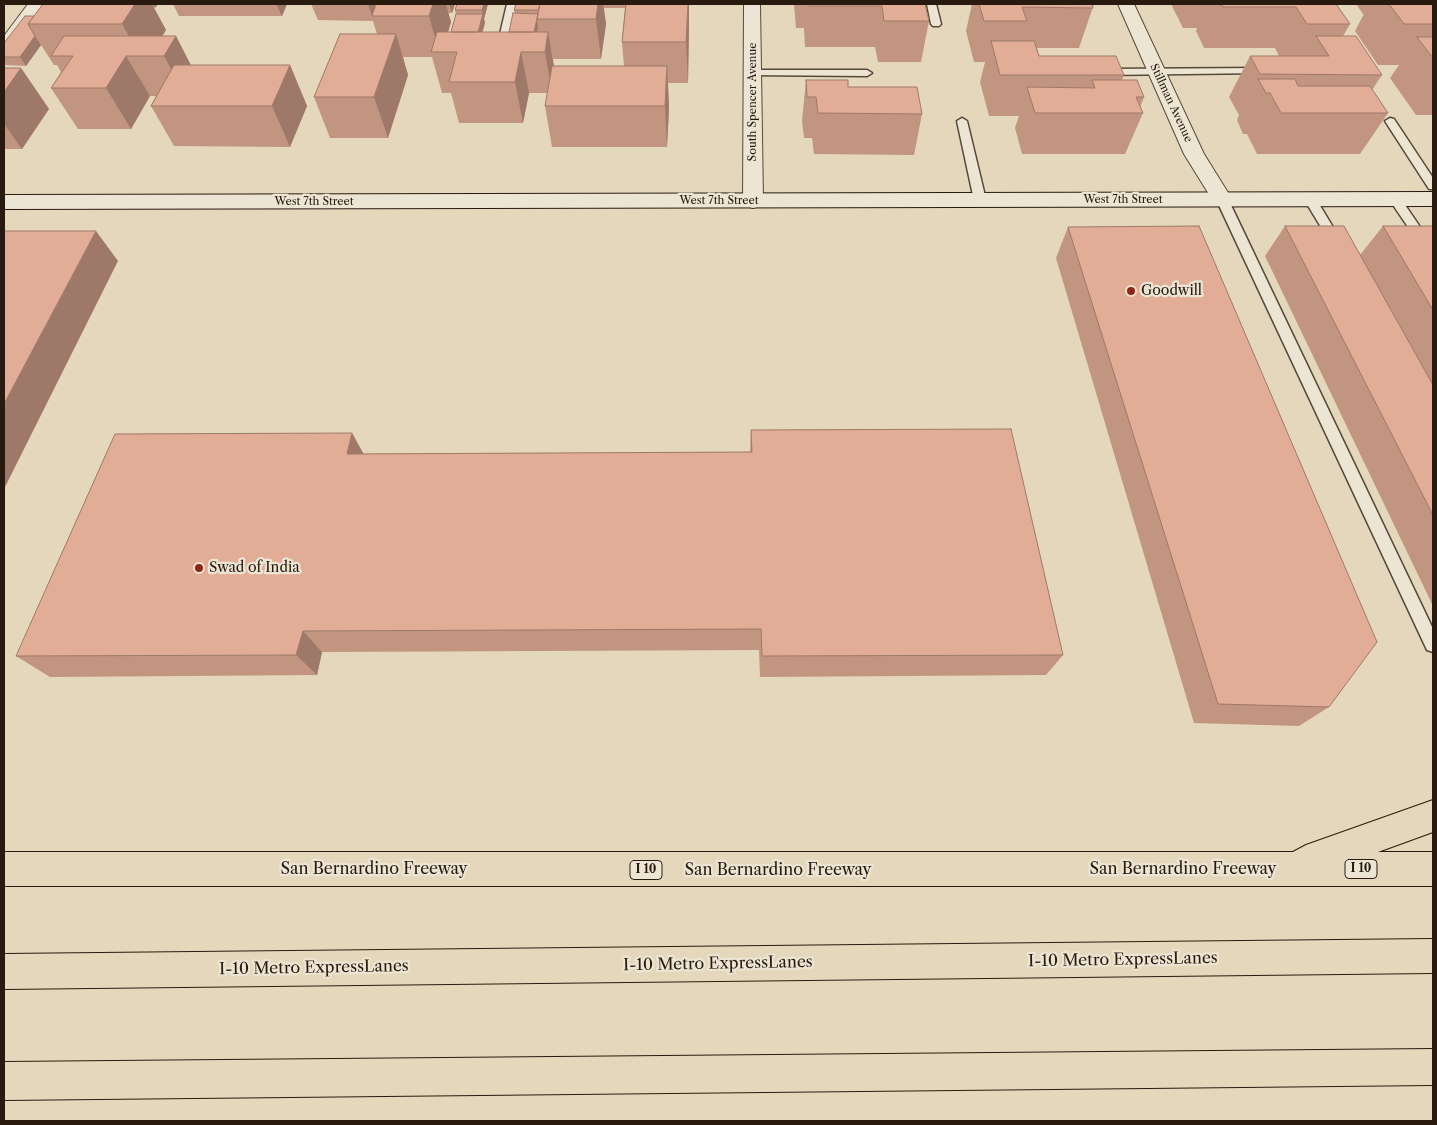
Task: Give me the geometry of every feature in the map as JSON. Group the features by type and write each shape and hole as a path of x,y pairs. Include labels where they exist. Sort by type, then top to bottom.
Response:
{"highway":[{"path":"1288,869 1433,816"},
{"name":"San Bernardino Freeway","path":"4,868 1433,869"},
{"name":"I-10 Metro ExpressLanes","path":"4,972 1433,956"},
{"path":"4,1081 1433,1067"}],"main road":[{"path":"4,48 37,4"},
{"name":"South Spencer Avenue","path":"752,4 753,201"},
{"name":"Stillman Avenue","path":"1126,4 1194,154 1222,199"},
{"name":"West 7th Street","path":"4,202 1433,199"}],"lane":[{"path":"500,56 512,4"},
{"path":"931,4 936,24"},
{"path":"1093,72 1273,71"},
{"path":"753,73 867,73"},
{"path":"962,121 980,200"},
{"path":"1390,121 1433,186"},
{"path":"1222,199 1433,645"},
{"path":"1310,199 1343,254"},
{"path":"1395,199 1433,255"}],"building":[{"path":"43,4 135,4 122,24 28,24"},
{"path":"376,4 433,4 429,16 372,16"},
{"path":"457,4 484,4 482,10 455,10"},
{"path":"516,4 540,4 538,10 514,10"},
{"path":"540,4 598,4 596,19 537,19"},
{"path":"626,4 688,4 686,42 622,42"},
{"path":"809,4 925,4 929,21 884,21 882,6 809,6"},
{"path":"979,4 1092,4 1093,8 1022,7 1027,21 984,21"},
{"path":"1221,4 1336,4 1350,24 1307,24 1296,7 1223,7"},
{"path":"1389,4 1433,4 1433,24 1404,24"},
{"path":"513,13 538,14 534,32 509,32"},
{"path":"456,14 483,14 478,32 451,32"},
{"path":"25,16 34,16 28,24 35,36 20,57 4,57 4,43"},
{"path":"437,32 548,32 545,52 521,52 515,82 449,82 457,52 431,52"},
{"path":"340,34 396,34 374,97 314,97"},
{"path":"64,36 176,36 164,56 126,56 106,88 51,88 73,56 51,56"},
{"path":"1316,36 1356,36 1382,75 1260,74 1250,56 1329,56"},
{"path":"1417,37 1433,37 1433,58"},
{"path":"991,41 1034,41 1039,56 1116,56 1124,75 1000,75"},
{"path":"174,65 290,65 272,106 151,106"},
{"path":"552,66 667,66 665,106 545,106"},
{"path":"4,68 21,68 4,92"},
{"path":"1258,79 1295,79 1298,86 1370,86 1388,113 1281,113 1270,93 1266,93"},
{"path":"806,80 848,80 848,87 917,87 922,114 818,113 816,97 807,97"},
{"path":"1092,80 1137,80 1144,97 1136,97 1143,113 1035,113 1027,87 1095,88"},
{"path":"1199,226 1377,642 1329,707 1218,704 1068,227"},
{"path":"1285,226 1344,226 1433,385 1433,515"},
{"path":"1383,226 1433,226 1433,310"},
{"path":"4,231 96,231 4,404"},
{"path":"1011,429 1063,655 762,656 761,629 303,631 296,655 16,656 115,434 352,433 347,454 752,452 751,430"}],"place":[{"name":"Goodwill","path":"1131,291"},
{"name":"Swad of India","path":"199,568"}]}
